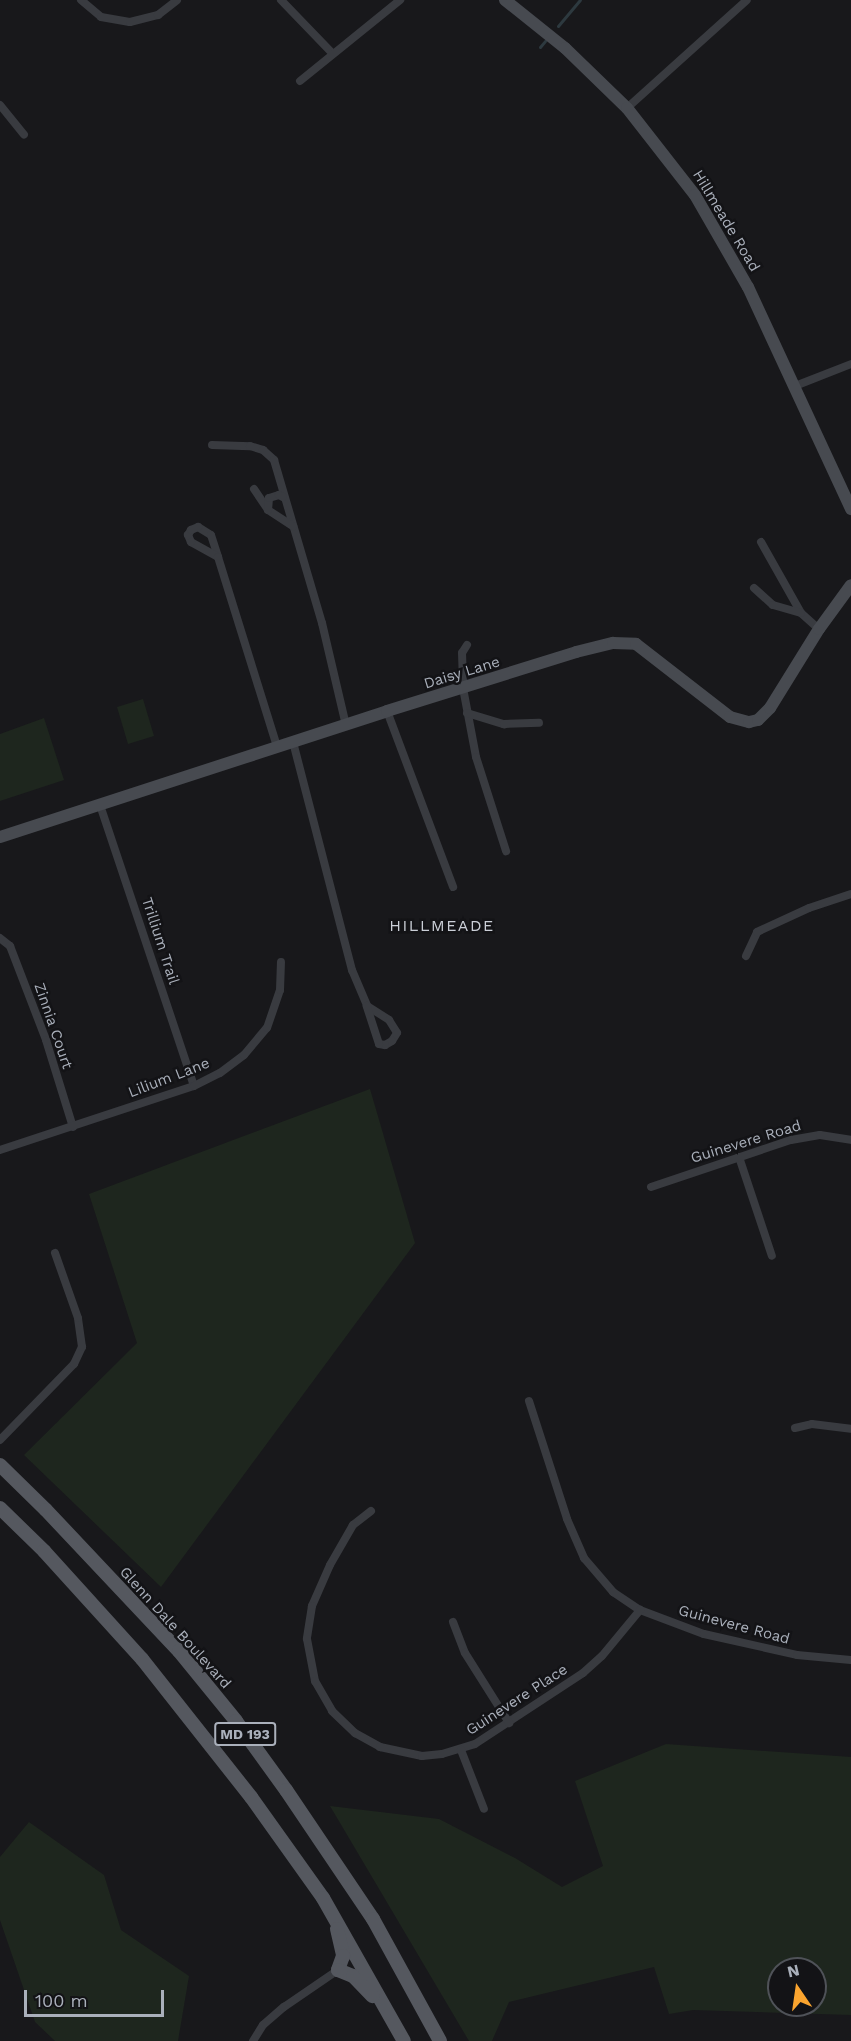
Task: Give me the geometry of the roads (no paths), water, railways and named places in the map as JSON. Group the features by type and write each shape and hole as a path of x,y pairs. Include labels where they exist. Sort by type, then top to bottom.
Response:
{"main road":[{"name":"Glenn Dale Boulevard","path":"0,1465 46,1510 179,1652 236,1721 374,1918 440,2041"},
{"name":"MD 193","path":"0,1508 82,1593 194,1723 276,1831 335,1918 404,2041"},
{"path":"335,1918 343,1956 338,1970 353,1976 373,1996 383,2000"}],"street":[{"path":"81,0 102,17 130,22 158,15 177,0"},
{"path":"281,0 332,53"},
{"path":"300,81 400,0"},
{"name":"Hillmeade Road","path":"505,0 558,41 627,108 678,171 712,222 748,287 851,509"},
{"path":"627,108 747,0"},
{"path":"0,105 24,135"},
{"path":"795,386 851,364"},
{"path":"212,445 232,444 262,450 274,460 322,623 346,725"},
{"path":"254,489 268,510 293,526"},
{"path":"268,510 269,498 283,496"},
{"path":"761,542 801,613 819,629"},
{"path":"218,557 277,747"},
{"name":"Daisy Lane","path":"0,837 588,648 626,642 636,644 730,717 749,722 758,720 770,708 819,629 851,585"},
{"path":"754,588 773,605 801,613"},
{"path":"467,645 462,653 463,688 467,713 476,757 506,851"},
{"path":"387,711 453,887"},
{"path":"467,713 504,724 539,723"},
{"path":"293,742 352,970 379,1044 385,1045 392,1041 397,1033 389,1020 367,1006"},
{"name":"Trillium Trail","path":"100,805 194,1086"},
{"path":"746,956 757,932 800,912 851,894"},
{"name":"Zinnia Court","path":"0,938 10,946 46,1040 73,1127"},
{"name":"Lilium Lane","path":"0,1150 194,1086 220,1073 244,1055 267,1028 280,990 281,962"},
{"name":"Guinevere Road","path":"651,1187 807,1136 828,1136 851,1140"},
{"path":"739,1157 772,1256"},
{"path":"0,1440 74,1364 82,1347 78,1317 55,1253"},
{"name":"Guinevere Road","path":"529,1401 567,1519 584,1558 604,1583 640,1611 740,1643 796,1655 851,1659"},
{"path":"795,1428 812,1424 851,1429"},
{"name":"Guinevere Place","path":"371,1510 349,1530 312,1606 307,1639 315,1681 337,1717 373,1744 412,1756 431,1756 461,1750 555,1694 590,1667 640,1611"},
{"path":"453,1622 465,1653 509,1722"},
{"path":"461,1750 484,1809"},
{"path":"253,2041 263,2025 284,2007 338,1970"}],"waterway":[{"path":"558,26 580,0"},
{"path":"540,47 545,41"}],"district":[{"name":"HILLMEADE","path":"442,926"}]}
